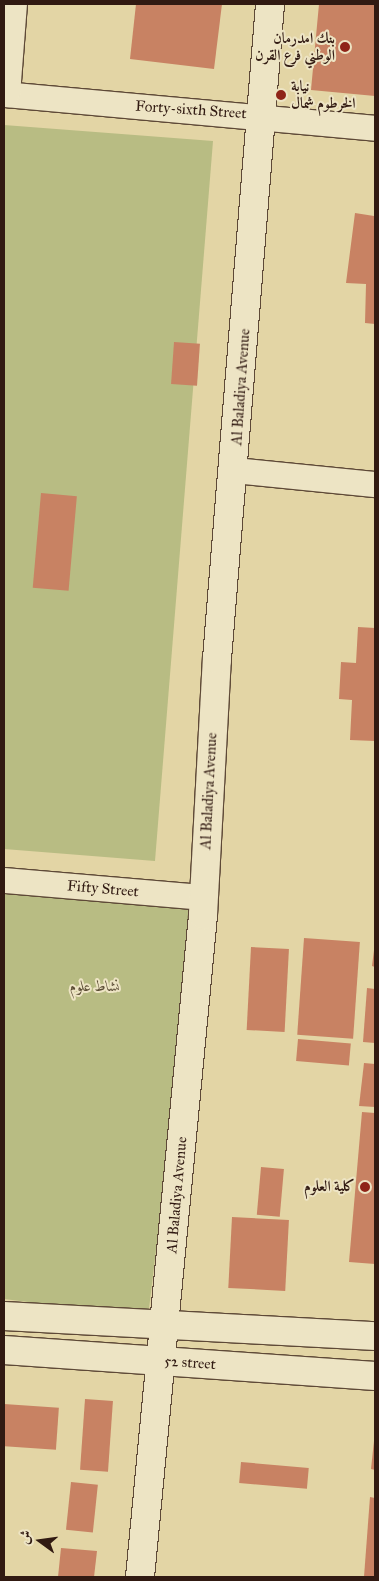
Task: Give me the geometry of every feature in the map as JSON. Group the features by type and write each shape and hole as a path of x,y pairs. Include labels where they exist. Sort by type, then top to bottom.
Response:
{"street":[{"path":"6,94 14,4"},
{"name":"Al Baladiya Avenue","path":"140,1577 162,1361 203,897 217,659 234,470 259,115 270,4"},
{"name":"Forty-sixth Street","path":"6,94 259,115 375,128"},
{"path":"234,470 375,484"},
{"name":"Fifty Street","path":"4,880 203,897"},
{"path":"4,1316 164,1323 375,1336"},
{"name":"52 street","path":"4,1350 375,1376"}],"green space":[{"path":"4,125 213,141 155,861 4,849"},
{"name":"نشاط علوم","path":"4,884 197,908 148,1317 4,1299"}],"building":[{"path":"136,4 222,4 214,69 130,59"},
{"name":"بنك امدرمان الوطني فرع القرن","path":"319,4 375,4 375,96 311,90"},
{"path":"375,211 375,324 365,323 366,284 346,283 355,213 374,216"},
{"path":"174,342 200,344 197,386 171,384"},
{"path":"41,493 77,496 69,591 33,588"},
{"path":"358,627 375,628 375,741 350,740 352,700 339,699 341,662 356,663"},
{"path":"304,938 360,942 353,1039 297,1035"},
{"path":"375,942 375,967 372,966"},
{"path":"251,947 289,949 285,1032 247,1030"},
{"path":"367,988 375,989 375,1043 363,1042"},
{"path":"298,1039 351,1044 349,1066 296,1061"},
{"path":"364,1063 375,1064 375,1107 359,1106"},
{"name":"كلية العلوم","path":"362,1112 375,1113 375,1264 349,1262"},
{"path":"261,1167 284,1169 280,1217 257,1215"},
{"path":"232,1217 289,1220 285,1291 228,1288"},
{"path":"85,1399 113,1401 108,1472 80,1470"},
{"path":"4,1404 59,1408 56,1450 4,1446"},
{"path":"375,1441 375,1470 371,1469"},
{"path":"241,1462 309,1468 307,1489 239,1483"},
{"path":"71,1482 98,1485 93,1533 66,1530"},
{"path":"370,1497 375,1498 375,1577 364,1577"},
{"path":"61,1548 97,1551 94,1577 58,1577"}],"place":[{"name":"بنك امدرمان الوطني فرع القرن","path":"345,47"},
{"name":"نيابة الخرطوم شمال","path":"281,95"},
{"name":"كلية العلوم","path":"365,1187"}]}
